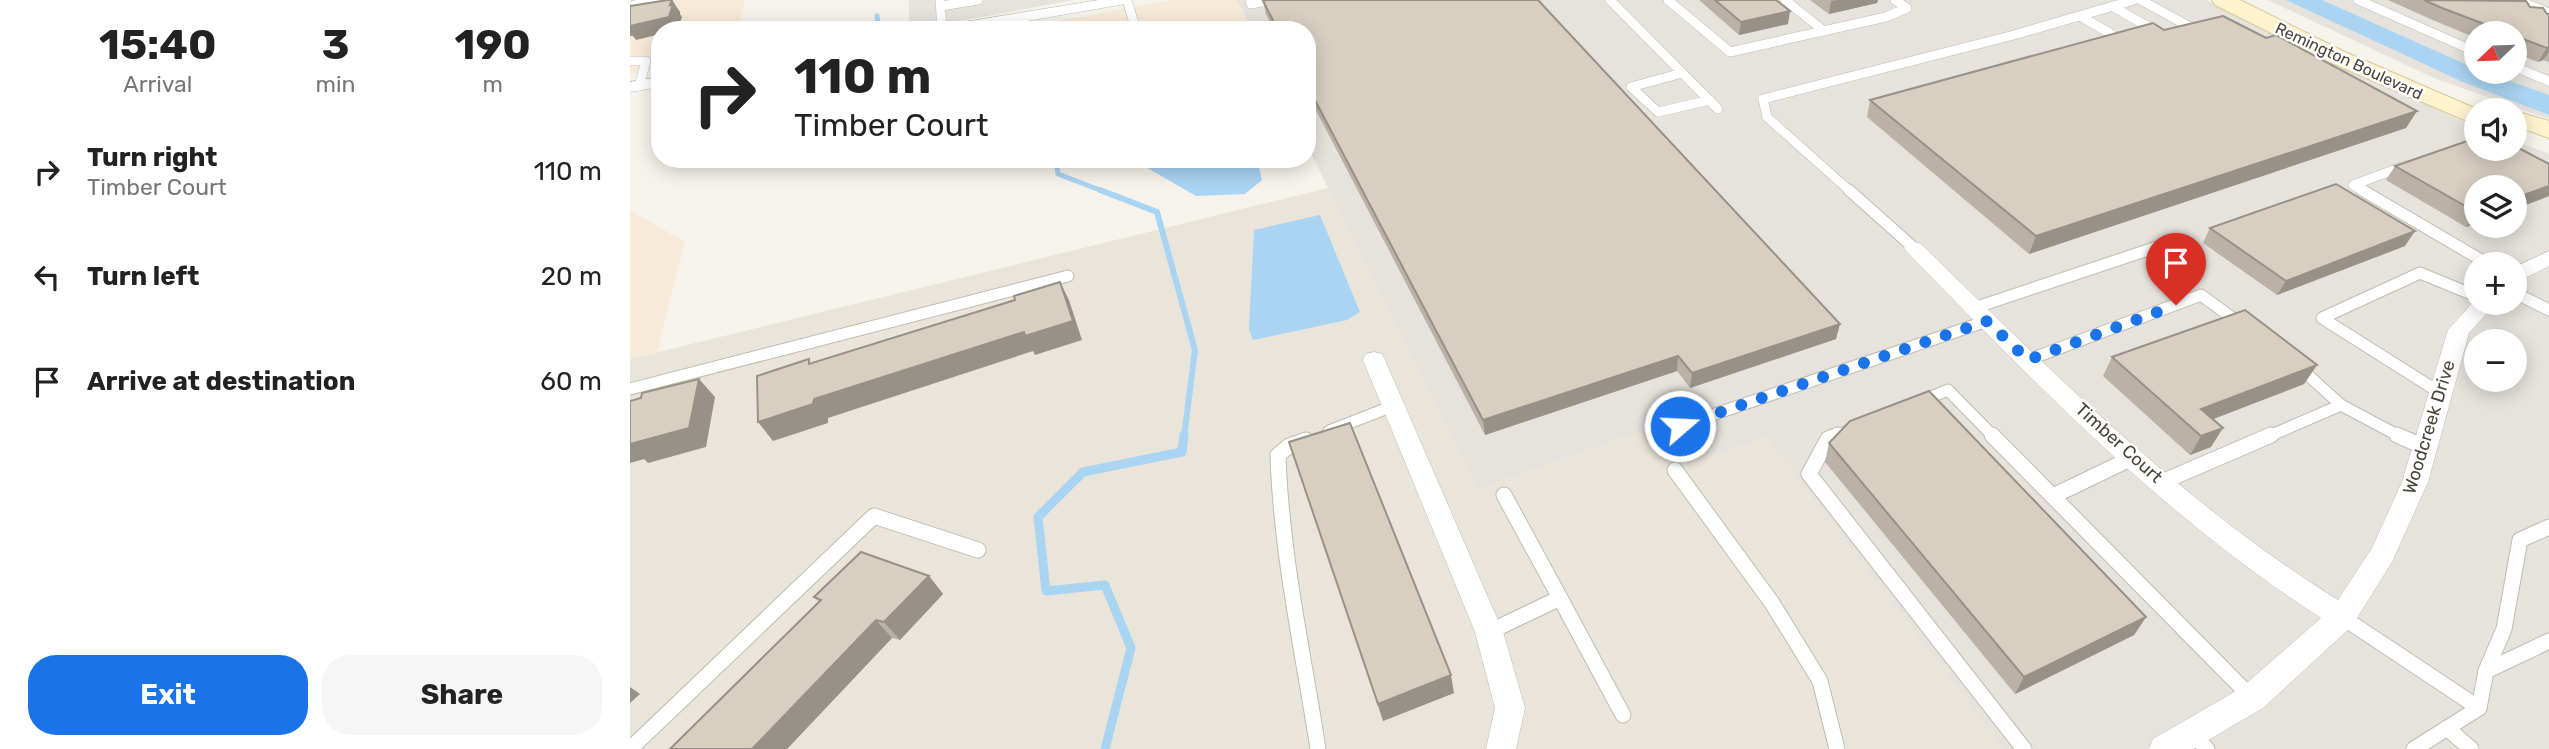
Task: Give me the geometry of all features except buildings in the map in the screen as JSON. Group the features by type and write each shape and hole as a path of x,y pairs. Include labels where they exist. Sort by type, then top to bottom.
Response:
{"street":[{"path":"999,21 1126,0"},
{"name":"Remington Boulevard","path":"2223,0 2337,57 2464,110"},
{"name":"Remington Boulevard","path":"2251,0 2464,109"},
{"path":"2527,131 2549,131"},
{"path":"2527,136 2549,146"},
{"name":"Timber Court","path":"1914,248 2028,360 2162,482 2241,550 2342,617"},
{"path":"2527,269 2549,257"},
{"name":"Woodcreek Drive","path":"2164,749 2200,742 2342,617 2383,554 2415,482 2459,330 2473,315"},
{"path":"1374,360 1489,632 1510,708 1500,749"}],"lane":[{"path":"630,6 658,0"},
{"path":"943,21 941,3 978,0"},
{"path":"1126,0 1133,21"},
{"path":"1250,0 1251,4 1273,0"},
{"path":"1610,0 1718,109"},
{"path":"1668,0 1730,52 1886,17 1907,8 1895,0"},
{"path":"1785,0 1824,31"},
{"path":"1914,248 1767,117 1763,99 2134,0"},
{"path":"2141,0 2201,33"},
{"path":"2358,0 2464,47"},
{"path":"2517,0 2549,13"},
{"path":"2112,6 2171,40"},
{"path":"2080,16 2125,42"},
{"path":"630,61 646,61 634,86"},
{"path":"1682,72 1631,87 1658,112 1710,100"},
{"path":"2527,72 2549,81"},
{"path":"2415,163 2353,184 2468,252"},
{"path":"1680,426 2160,246"},
{"path":"2439,392 2322,318 2420,273 2464,291"},
{"path":"630,389 1068,276"},
{"path":"2028,360 2201,295 2255,335"},
{"path":"2527,299 2549,310"},
{"path":"2288,359 2310,375 2341,405 2379,427 2424,447"},
{"path":"1900,409 1948,390 2252,698"},
{"path":"2162,482 2341,405"},
{"path":"1318,749 1308,677 1289,586 1278,491 1278,455 1289,446 1393,406"},
{"path":"1864,424 1828,439 1809,474 2024,749"},
{"path":"2053,496 2134,457"},
{"path":"1675,470 1772,603 1820,681 1838,749"},
{"path":"1504,495 1623,715"},
{"path":"630,749 874,516 978,550"},
{"path":"2414,749 2479,708 2486,671 2504,629 2520,540 2549,527"},
{"path":"1489,632 1560,598"},
{"path":"2342,617 2479,708"},
{"path":"2486,671 2549,641"},
{"path":"2447,728 2471,749"}],"shaded area":[{"path":"630,0 745,0 740,21 651,21 651,70 630,74"},
{"path":"909,0 1074,0 958,21 909,21"},
{"path":"1172,0 1238,0 1248,21 1057,21"},
{"path":"1238,0 2206,0 2464,122 2464,161 2527,161 2527,146 2549,154 2549,749 2003,749 1766,438 1669,468 1639,432 1477,490 1316,163 1316,21 1248,21"},
{"path":"2268,0 2549,0 2549,119 2527,111 2527,98 2490,98 2434,78"},
{"path":"1328,188 1477,490 1639,432 1669,468 1766,438 2003,749 630,749 630,359"},
{"path":"630,210 685,242 657,352 630,359"}],"water":[{"path":"2286,0 2322,0 2464,64 2463,82"},
{"path":"2468,84 2518,84 2549,95 2549,115 2527,107 2527,98 2505,98"},
{"path":"1147,168 1259,168 1262,180 1245,194 1196,196"},
{"path":"1320,215 1360,312 1347,320 1253,340 1249,329 1254,230"}],"waterway":[{"path":"877,16 878,21"},
{"path":"1057,168 1058,174 1105,192"},
{"path":"1100,190 1157,212 1195,350 1184,437"},
{"path":"1105,749 1131,648 1105,585 1046,591 1038,517 1083,472 1182,452 1184,435"}],"route":[{"path":"1680,426 1987,321 2028,360 2176,305"}]}
